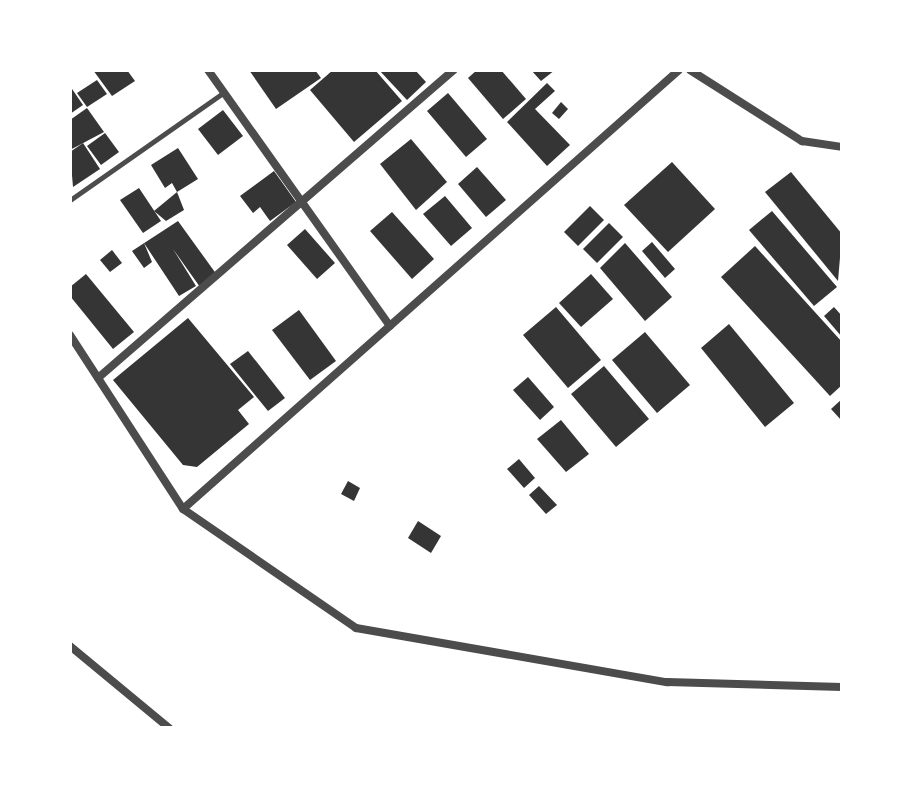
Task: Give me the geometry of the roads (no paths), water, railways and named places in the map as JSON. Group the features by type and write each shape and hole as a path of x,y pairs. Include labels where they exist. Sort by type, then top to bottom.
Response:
{"street":[{"path":"208,70 390,326"},
{"path":"98,378 454,70"},
{"path":"183,509 679,70"},
{"path":"690,70 802,141 842,147"},
{"path":"70,335 183,509 356,628 667,682 842,687"},
{"path":"70,646 169,728"}],"lane":[{"path":"70,200 223,93"}]}
